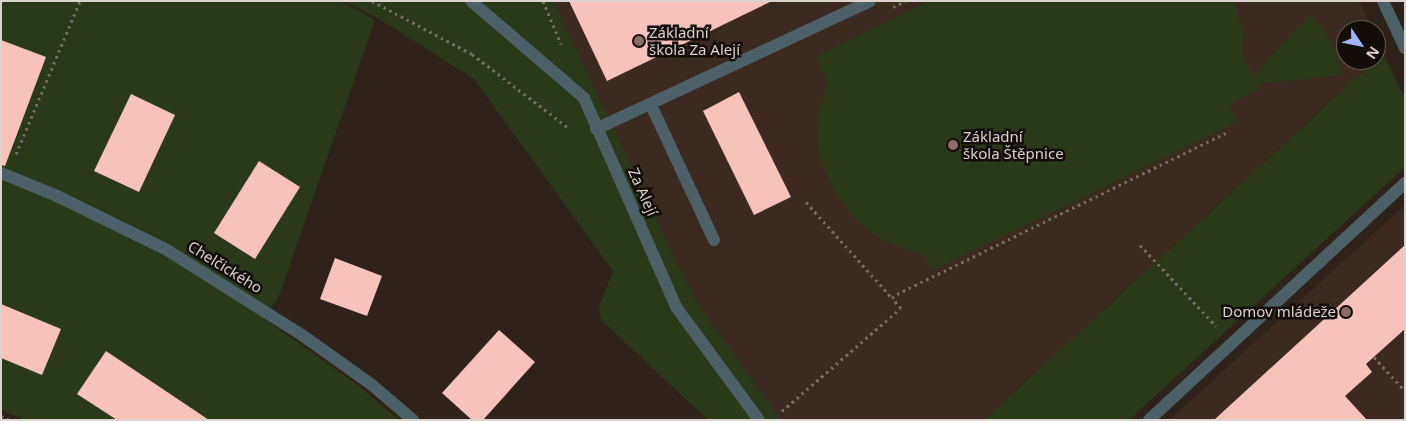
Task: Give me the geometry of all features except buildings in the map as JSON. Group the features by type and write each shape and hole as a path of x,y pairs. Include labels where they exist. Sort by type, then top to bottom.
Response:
{"street":[{"name":"Za Alejí","path":"472,1 584,98 596,129 676,307 759,420"},
{"path":"596,129 651,105 870,1"},
{"path":"1383,1 1405,48"},
{"path":"651,105 714,240"},
{"name":"Chelčického","path":"4,174 57,196 167,250 302,335 372,385 413,420"},
{"path":"1149,420 1405,183"}],"path":[{"path":"4,174 80,1"},
{"path":"372,1 472,54 573,132"},
{"path":"892,298 1226,133"},
{"path":"780,412 901,308 806,202"},
{"path":"1140,245 1232,343"},
{"path":"1374,357 1405,391"},
{"path":"1,416 10,420"}],"shaded area":[{"name":"Základní škola Štěpnice","path":"553,1 1359,1 1368,20 1336,20 1336,70 1364,70 984,420 781,420 702,310 684,277"},
{"name":"Domov mládeže","path":"1405,205 1405,420 1169,420"}],"green space":[{"path":"1,1 340,1 375,20 278,299 263,318 359,386 399,420 24,420 1,409"},
{"path":"344,1 553,1 684,277 702,310 781,420 708,420 601,320 599,307 613,271 474,79 379,19"},
{"path":"929,1 1235,1 1243,35 1242,54 1253,76 1311,14 1335,47 1336,70 1341,70 1342,75 1258,84 1260,89 1229,105 1237,122 931,271 925,256 882,240 855,219 833,188 819,156 817,118 828,82 815,57"},
{"path":"1386,59 1405,99 1405,167 1129,420 984,420 1365,70 1386,70"}],"place":[{"name":"Základní škola Za Alejí","path":"639,41"},
{"name":"Základní škola Štěpnice","path":"953,145"},
{"name":"Domov mládeže","path":"1346,312"}]}
